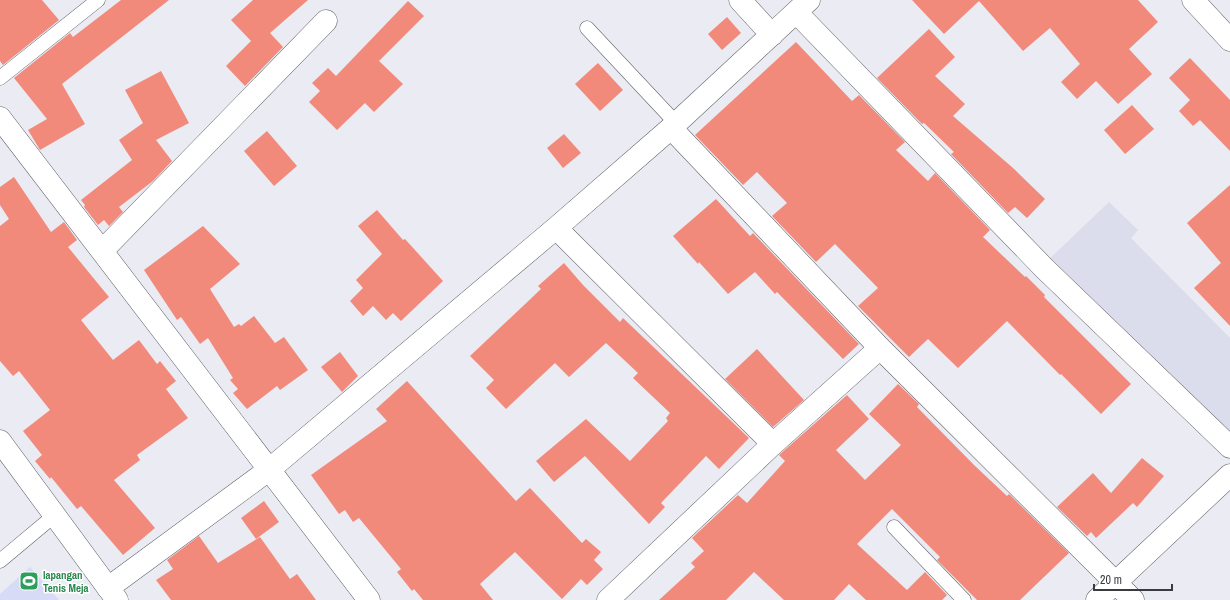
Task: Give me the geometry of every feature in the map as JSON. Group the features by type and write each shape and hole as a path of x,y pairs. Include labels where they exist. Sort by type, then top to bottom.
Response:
{"street":[{"path":"740,0 772,35"},
{"path":"1192,0 1230,40"},
{"path":"0,441 113,594 270,469 556,228 674,126 802,6 1045,269 1230,448"},
{"path":"102,251 326,21"},
{"path":"0,118 369,600"},
{"path":"674,126 880,348 1133,600"},
{"path":"556,228 773,444"},
{"path":"608,600 773,444 880,348"},
{"path":"1097,600 1230,475"}],"lane":[{"path":"0,78 98,0"},
{"path":"587,28 674,126"},
{"path":"0,562 55,515"},
{"path":"894,527 964,600"}],"shaded area":[{"path":"1109,202 1138,230 1131,238 1230,338 1230,438 1044,264"},
{"name":"lapangan Tenis Meja","path":"30,567 59,600 0,600 0,594"}],"building":[{"path":"0,0 42,0 59,20 3,65 0,61"},
{"path":"121,0 169,0 62,84 85,124 40,150 28,130 47,119 14,78 70,33 73,37"},
{"path":"253,0 308,0 270,33 283,47 245,86 226,66 251,41 231,20"},
{"path":"912,0 1138,0 1158,22 1129,49 1152,74 1118,104 1096,81 1077,99 1061,82 1080,64 1050,28 1023,51 979,1 944,34"},
{"path":"408,1 424,16 379,61 403,84 374,112 365,103 337,130 309,102 320,91 312,83 328,68 336,76"},
{"path":"727,17 741,33 722,50 708,34"},
{"path":"929,29 955,57 935,76 965,104 953,116 1013,168 1045,199 1027,218 1015,207 1008,213 951,154 954,152 924,123 922,124 877,78"},
{"path":"796,42 852,101 859,95 905,142 896,150 928,181 935,173 990,230 983,237 1025,277 1026,276 1045,295 1044,297 1131,384 1101,414 1007,321 958,368 928,339 909,357 858,306 878,288 835,244 816,262 772,216 787,203 757,172 743,185 695,135"},
{"path":"1190,58 1230,100 1230,151 1200,120 1193,126 1179,111 1190,100 1169,78"},
{"path":"598,63 623,90 600,111 575,84"},
{"path":"161,71 189,123 156,140 172,161 153,181 119,207 123,212 109,226 104,220 98,225 84,207 85,205 81,200 132,160 119,140 143,123 125,90"},
{"path":"1132,105 1154,129 1125,154 1104,130"},
{"path":"267,131 297,166 274,186 244,151"},
{"path":"564,134 581,153 563,168 547,148"},
{"path":"14,177 51,232 64,222 77,240 68,247 109,297 81,320 113,360 139,340 157,364 160,361 176,381 166,389 188,418 137,455 140,460 114,480 155,528 123,555 81,506 77,509 51,477 50,479 35,461 42,455 23,431 50,410 19,371 13,376 0,361 0,226 9,219 0,205 0,187"},
{"path":"1230,185 1230,326 1194,288 1221,263 1187,223"},
{"path":"716,199 750,236 753,233 859,344 843,359 777,292 775,294 755,272 728,294 673,236"},
{"path":"377,210 403,240 405,239 443,281 401,321 393,313 386,320 373,306 363,316 350,301 363,288 356,280 382,254 358,226"},
{"path":"203,226 240,264 210,289 234,327 239,324 241,326 254,316 275,343 284,337 308,370 280,390 277,386 247,409 233,393 238,389 230,380 233,378 208,338 200,344 181,317 177,320 144,270"},
{"path":"564,263 583,285 620,322 623,318 749,438 719,469 706,456 661,503 665,507 649,524 585,456 554,482 536,461 586,419 630,461 668,421 666,418 670,413 633,378 638,373 606,343 569,377 555,363 506,409 486,388 494,380 470,356 541,289 538,286"},
{"path":"757,349 804,400 773,427 725,379"},
{"path":"340,352 358,376 342,392 321,367"},
{"path":"407,381 516,501 530,488 582,543 586,539 601,552 594,560 603,569 587,585 581,579 562,599 515,552 480,584 493,600 423,600 414,589 412,591 397,572 401,569 359,518 353,522 345,510 339,514 311,475 387,421 376,409"},
{"path":"898,384 919,404 917,407 974,465 1007,496 1009,494 1069,553 1020,600 977,600 937,560 940,557 892,509 857,544 907,590 925,572 947,595 942,600 866,600 849,584 834,600 784,600 754,572 726,600 659,600 695,567 691,563 704,551 692,538 738,495 747,503 785,461 779,455 847,395 869,419 836,450 865,480 901,445 869,414"},
{"path":"1142,458 1164,476 1137,507 1133,503 1096,538 1091,532 1087,536 1057,507 1093,473 1111,493"},
{"path":"264,501 279,522 256,539 241,518"},
{"path":"199,536 218,563 260,537 290,579 297,574 316,600 171,600 156,580 173,569 167,560"}],"place":[{"name":"lapangan Tenis Meja","path":"29,581"}]}
